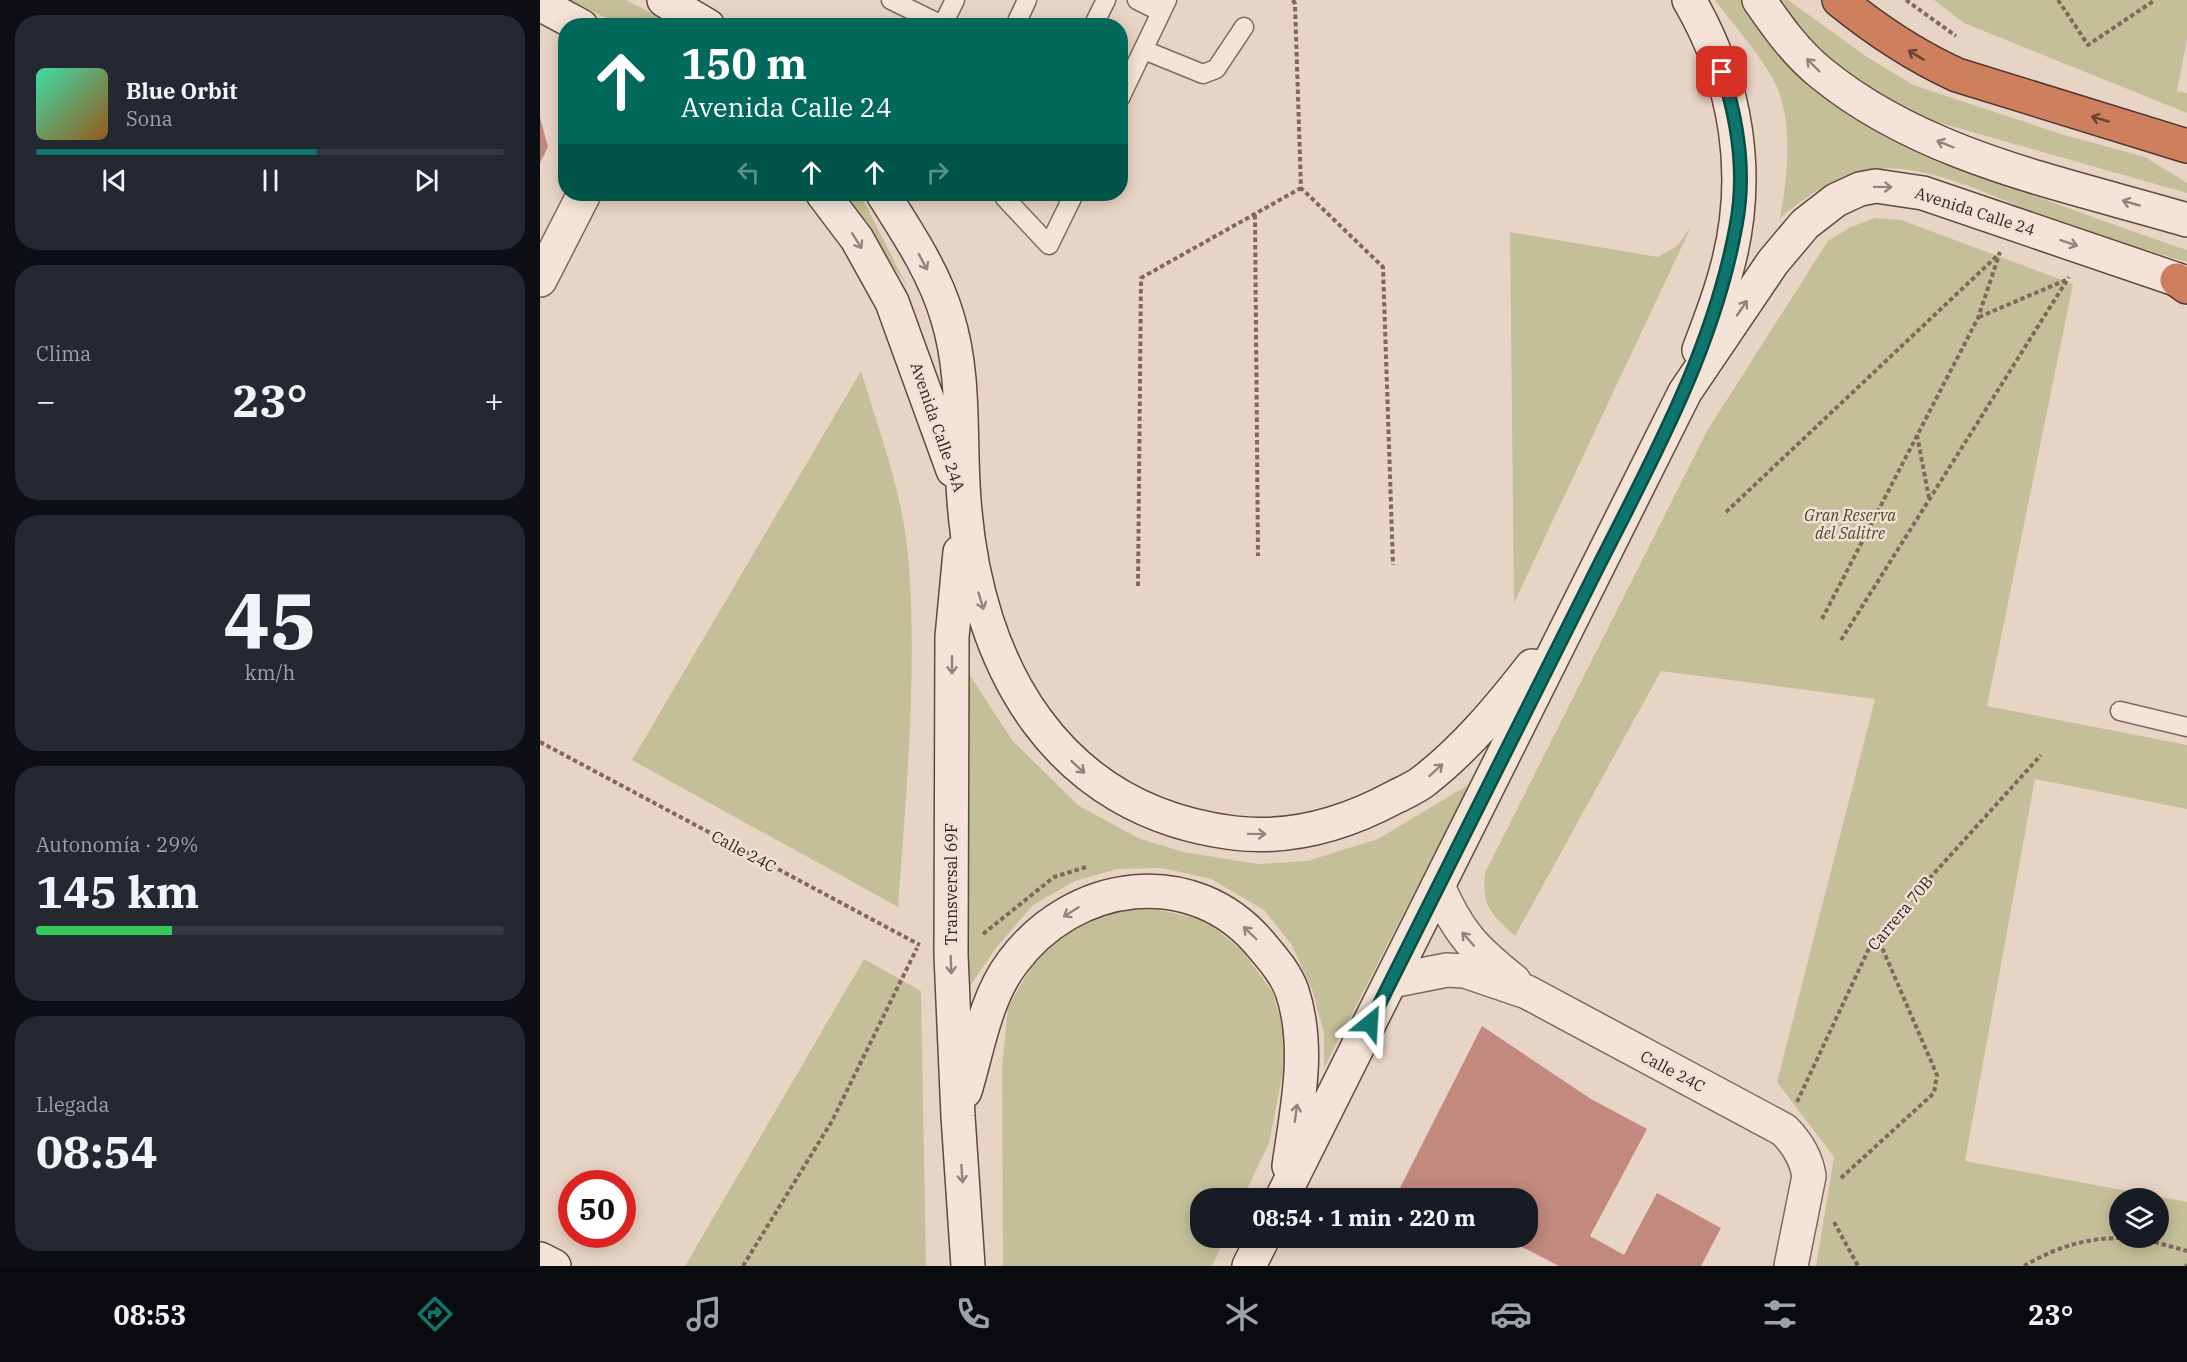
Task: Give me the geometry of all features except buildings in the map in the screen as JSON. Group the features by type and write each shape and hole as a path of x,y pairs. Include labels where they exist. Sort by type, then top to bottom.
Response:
{"highway":[{"path":"1839,0 1888,38 1923,60 1957,75 2187,146"}],"main road":[{"path":"1288,1188 1685,392 1727,269 1737,223 1741,171 1737,130 1728,90 1716,54 1689,0"},
{"path":"1759,0 1790,42 1819,72 1858,101 1902,126 1982,159 2187,220"},
{"path":"540,4 566,18"},
{"path":"2156,135 2187,154"},
{"name":"Avenida Calle 24","path":"1685,392 1773,262 1805,224 1836,200 1860,189 1876,186 1898,187 1923,193 2184,283"},
{"path":"540,279 580,201"},
{"name":"Avenida Calle 24A","path":"828,201 857,239 892,302 964,502"},
{"name":"Avenida Calle 24A","path":"887,201 925,264 947,316 960,374 964,502"},
{"path":"964,502 975,580 993,639 1021,700 1076,765 1105,789 1169,818 1208,830 1256,835 1313,831 1363,814 1424,782 1471,739 1576,611"},
{"name":"Transversal 69F","path":"964,502 952,637 951,955 958,1116 969,1266"},
{"name":"Calle 24C","path":"1438,886 1452,920 1487,959 1527,992"},
{"path":"958,1116 995,992 1012,964 1032,940 1078,907 1102,896 1137,891 1165,892 1199,900 1227,912 1254,936 1275,962 1291,988 1299,1019 1303,1060 1285,1188"},
{"name":"Calle 24C","path":"1391,981 1447,970 1465,972 1527,992 1784,1130 1807,1163 1809,1176 1791,1266"},
{"path":"1250,1266 1258,1248"},
{"path":"540,1259 554,1266"}],"lane":[{"path":"891,0 928,18"},
{"path":"946,18 955,0"},
{"path":"1019,18 1027,0"},
{"path":"1097,18 1106,0"},
{"path":"1128,82 1164,6 1137,0"},
{"path":"1144,50 1203,74 1216,69 1244,27"},
{"path":"1010,201 1049,245 1071,201"},
{"path":"2120,711 2187,727"}],"path":[{"path":"1293,0 1295,4 1301,188 1383,267 1393,565"},
{"path":"2058,0 2088,45 2155,0"},
{"path":"1138,586 1141,278 1301,188"},
{"path":"1255,215 1258,556"},
{"path":"1822,619 1978,318 2004,245"},
{"path":"1726,512 2000,253"},
{"path":"1841,639 2071,274"},
{"path":"1978,318 2067,280"},
{"path":"1917,434 1929,499"},
{"name":"Calle 24C","path":"540,741 919,944 951,955"},
{"name":"Carrera 70B","path":"1784,1130 1877,936 2041,755"},
{"path":"1837,1182 1934,1093 1937,1075 1877,936"},
{"path":"743,1266 832,1120 919,944"},
{"path":"1832,1217 1858,1266"},
{"path":"2024,1266 2054,1249 2096,1238 2109,1238"},
{"path":"2169,1246 2187,1251"}],"green space":[{"path":"570,0 626,0 661,18 606,18"},
{"path":"1715,0 1741,0 1776,47 1806,81 1833,104 1872,128 1978,174 2187,250 2187,262 2064,224 1949,179 1902,169 1866,171 1839,180 1803,200 1780,218 1787,164 1787,144 1783,106 1778,89 1750,45"},
{"path":"1781,0 1788,0 1864,55 1913,85 2064,135 2145,157 2187,183 2187,193 1919,117 1840,73 1806,36"},
{"path":"1934,0 2187,0 2187,39 2177,91 2187,93 2187,113 1964,23"},
{"path":"843,201 864,201 906,284"},
{"name":"Gran Reserva del Salitre","path":"1875,218 1901,220 2073,284 1987,706 2187,745 2187,809 2035,779 1965,1161 2111,1188 2109,1188 2109,1248 2169,1248 2169,1199 2187,1202 2187,1266 1816,1266 1834,1157 1777,1082 1875,699 1661,671 1515,936 1494,915 1487,902 1484,885 1485,873 1707,431 1828,241 1851,227"},
{"path":"1691,227 1514,603 1510,232 1658,257 1677,246"},
{"path":"861,371 897,491 907,541 909,566 911,693 898,907 632,760"},
{"path":"964,666 1012,740 1079,806 1138,838 1183,852 1258,864 1307,861 1378,839 1470,784 1324,1068 1324,1033 1312,989 1291,944 1264,910 1211,879 1162,868 1117,869 1075,881 1033,905 996,948 968,989"},
{"path":"1114,909 1159,910 1204,920 1242,950 1273,993 1288,1047 1269,1143 1248,1188 1190,1188 1190,1248 1220,1248 1212,1266 1003,1266 1002,1068 1008,1007 1036,959 1072,929"},
{"path":"864,959 921,991 926,1266 685,1266"}],"route":[{"path":"1370,1023 1685,392 1727,269 1737,223 1741,171 1737,130 1722,72"}]}
